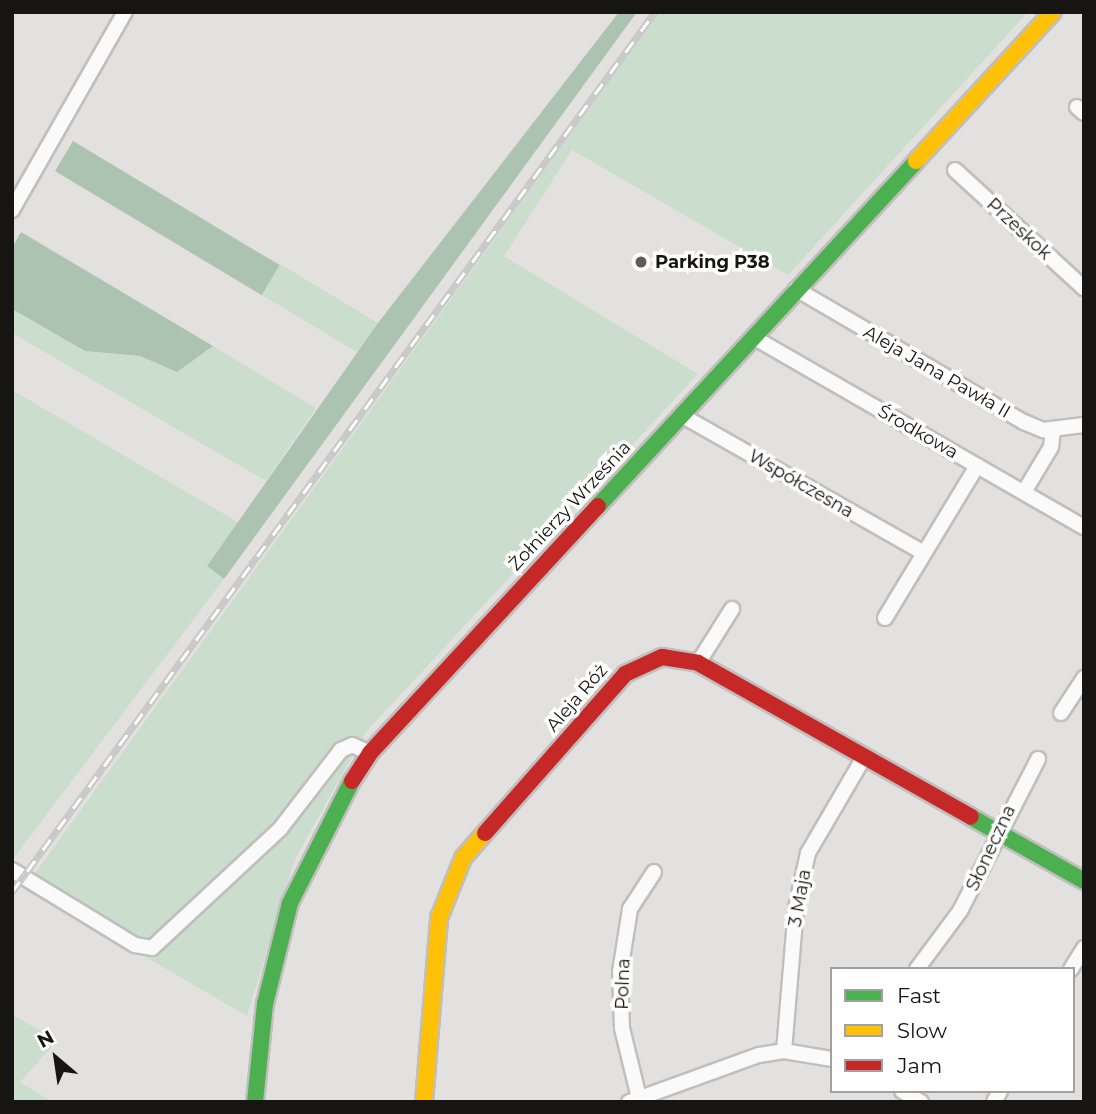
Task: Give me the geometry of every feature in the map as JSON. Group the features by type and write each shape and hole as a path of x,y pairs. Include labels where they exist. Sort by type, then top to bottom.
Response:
{"main road":[{"name":"Żołnierzy Września","path":"255,1102 265,1004 290,902 331,813 370,754 1053,12"},
{"name":"Aleja Róż","path":"424,1102 439,918 463,858 625,674 662,657 698,663 863,759 1084,881"}],"street":[{"path":"12,210 125,12"},
{"name":"Przeskok","path":"955,170 1084,288"},
{"name":"Aleja Jana Pawła II","path":"796,289 1024,422 1053,430 1084,425"},
{"name":"Środkowa","path":"753,337 1084,527"},
{"name":"Współczesna","path":"681,415 922,552"},
{"path":"1024,492 1051,447 1053,430"},
{"path":"885,618 922,552 977,466"},
{"path":"698,663 732,609"},
{"path":"1061,713 1084,678"},
{"path":"12,870 135,945 152,948 280,829 341,750 352,745 370,754"},
{"name":"Słoneczna","path":"918,967 960,911 1038,758"},
{"name":"3 Maja","path":"784,1051 796,908 808,853 863,759"},
{"name":"Polna","path":"636,1100 622,1028 620,972 630,909 654,872"},
{"path":"1072,967 1084,948"},
{"path":"636,1100 784,1051 830,1059"},
{"path":"905,1093 921,1102"}],"green space":[{"path":"619,12 637,12 224,579 207,566 378,323"},
{"path":"659,12 1028,12 788,275 572,150 504,256 698,374 366,732 295,859 247,1016 25,887"},
{"path":"73,141 280,265 262,295 55,171"},
{"path":"21,232 213,346 177,372 140,356 85,351 12,309 12,248"},
{"path":"280,264 378,323 359,354 261,295"},
{"path":"12,309 85,351 140,356 177,372 213,346 316,408 266,481 12,333"},
{"path":"12,390 238,522 207,566 224,579 14,858"},
{"path":"12,1014 57,1041 20,1082 53,1102 12,1102"}],"railway":[{"path":"12,892 655,12"}],"traffic: fast":[{"path":"598,506 916,161"},
{"path":"255,1102 265,1004 290,903 352,781"},
{"path":"971,817 1084,881"}],"traffic: slow":[{"path":"916,161 1053,12"},
{"path":"424,1102 439,918 463,858 485,833"}],"traffic: jam":[{"path":"352,781 370,753 598,506"},
{"path":"485,833 625,674 662,657 698,663 971,817"}],"place":[{"name":"Parking P38","path":"641,262"}]}
